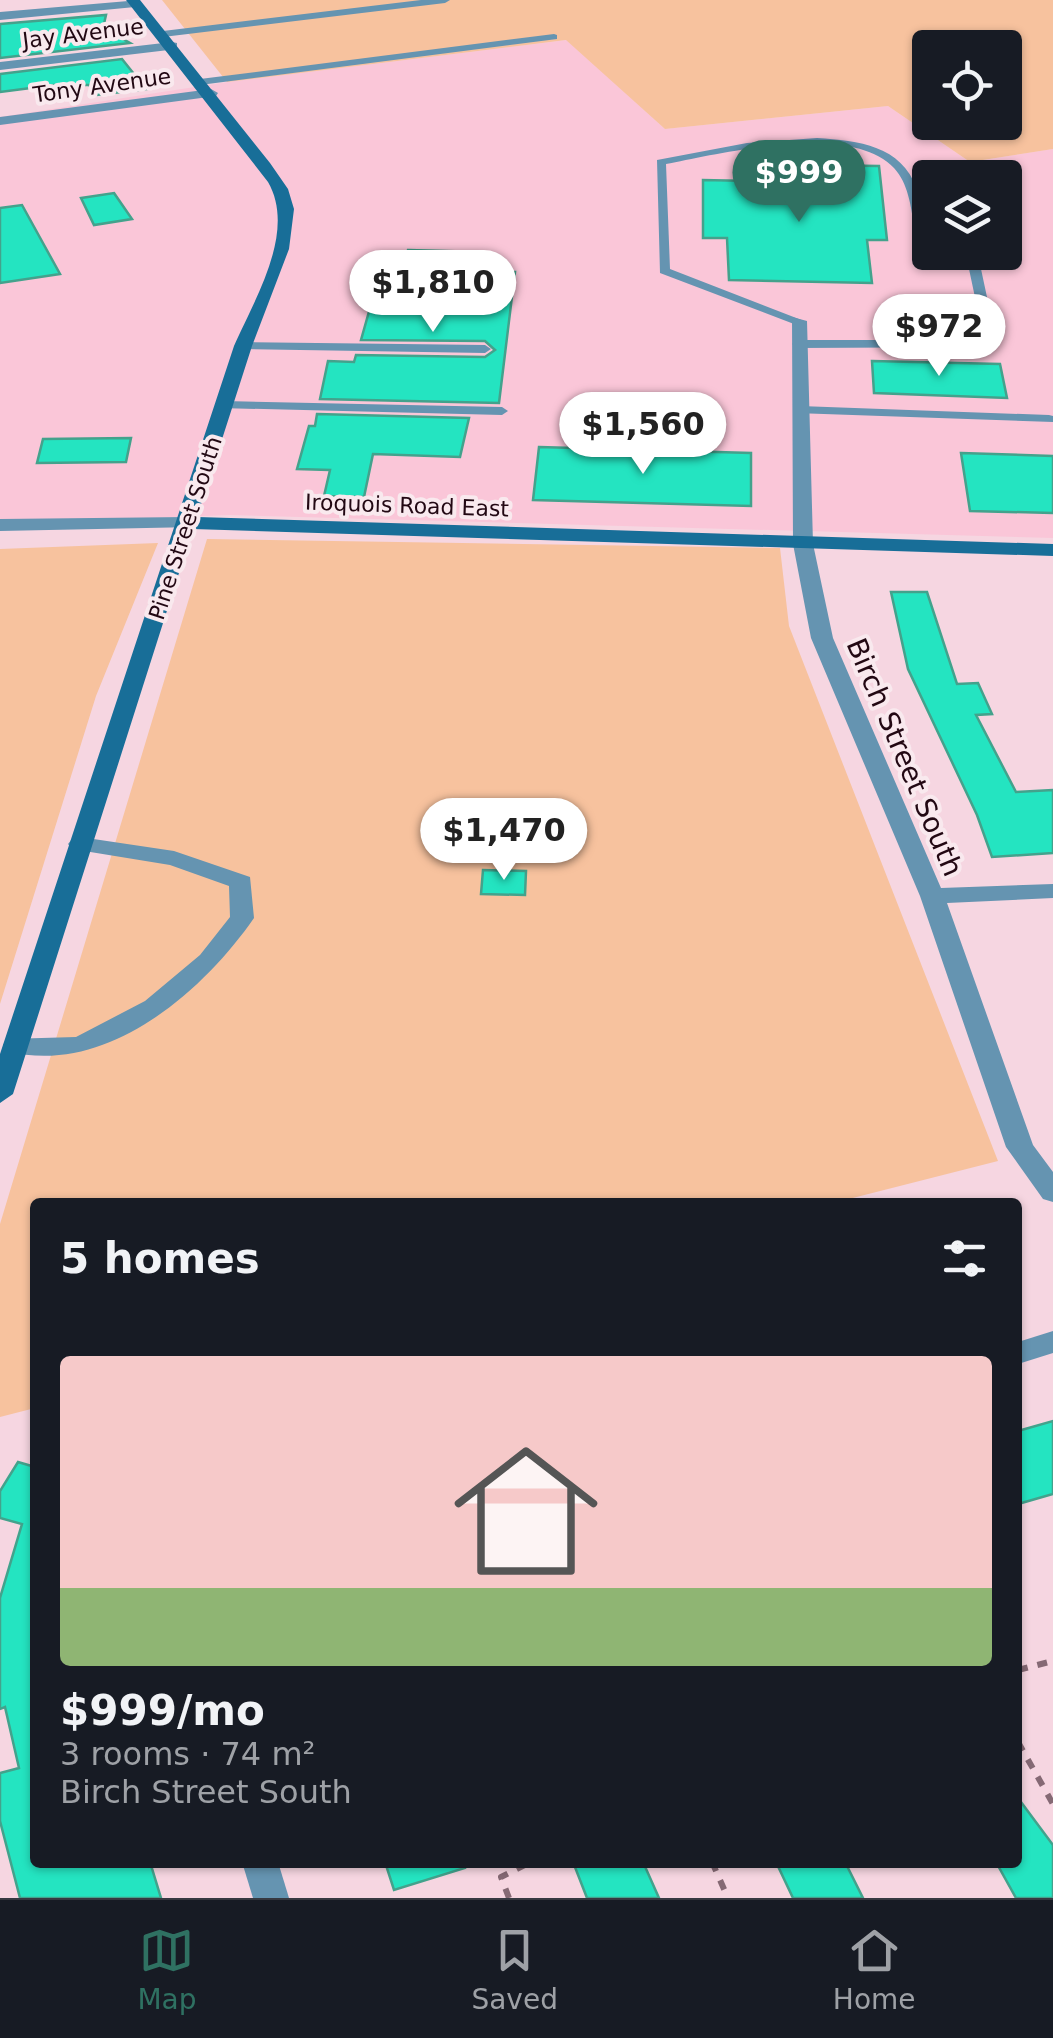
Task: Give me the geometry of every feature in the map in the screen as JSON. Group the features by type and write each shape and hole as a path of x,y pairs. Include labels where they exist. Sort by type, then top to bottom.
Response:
{"street":[{"name":"Pine Street South","path":"0,1094 242,346 282,248 286,211 272,178 205,87 134,1"},
{"path":"0,16 134,1"},
{"name":"Jay Avenue","path":"0,66 167,40"},
{"name":"Tony Avenue","path":"0,121 205,87"},
{"name":"Birch Street South","path":"798,332 803,544 822,638 932,896 1020,1147 1053,1192"},
{"name":"Iroquois Road East","path":"0,526 188,522 1053,550"},
{"path":"16,1045 80,1045 154,1006 209,962 242,918 241,882 174,858 80,844"},
{"path":"932,896 1053,892"},
{"path":"1022,1352 1053,1342"},
{"path":"262,1868 271,1898"}],"lane":[{"path":"167,40 444,0"},
{"path":"205,87 554,37"},
{"path":"912,185 893,159 868,147 815,141 729,147 661,162 664,271 798,332 991,344 975,270"},
{"path":"242,346 485,349"},
{"path":"224,405 502,411"},
{"path":"800,410 1049,419"}],"path":[{"path":"1022,1669 1053,1661"},
{"path":"1022,1749 1053,1804"},
{"path":"509,1898 501,1877 519,1868"},
{"path":"715,1868 728,1898"}],"shaded area":[{"path":"162,0 1053,0 1053,149 967,160 938,140 1022,140 1022,30 912,30 912,122 888,106 665,129 566,40 227,82"},
{"path":"567,40 665,129 888,106 912,122 912,140 938,140 967,160 912,160 912,270 1022,270 1022,160 983,160 1053,149 1053,538 230,515 0,524 0,117 227,82"},
{"path":"207,539 780,548 789,626 998,1161 853,1198 30,1198 30,1409 0,1417 0,1224"},
{"path":"158,543 96,696 0,1004 0,549"}],"building":[{"path":"106,15 103,28 130,43 0,58 0,24"},
{"path":"122,59 146,89 97,95 89,85 54,85 0,92 0,74"},
{"path":"808,165 879,166 887,240 867,240 872,283 729,280 727,238 703,238 703,180 809,182"},
{"path":"114,193 132,219 94,225 81,198"},
{"path":"22,205 60,274 0,283 0,208"},
{"path":"408,250 482,252 479,272 515,272 499,403 320,399 328,361 354,362 356,355 485,357 495,350 485,341 361,340 370,308 394,309"},
{"path":"872,361 1000,364 1007,398 874,393"},
{"path":"317,414 469,418 460,457 373,454 364,497 324,496 330,470 297,469 309,426 315,426"},
{"path":"131,438 126,462 37,463 43,439"},
{"path":"539,447 751,453 751,506 533,500"},
{"path":"961,453 1053,456 1053,513 970,511"},
{"path":"891,592 927,592 957,684 978,683 992,714 976,715 1016,792 1053,790 1053,853 992,857 977,815 908,669"},
{"path":"483,870 526,871 525,895 481,894"},
{"path":"1053,1421 1053,1494 1022,1503 1022,1430"},
{"path":"18,1462 30,1466 30,1868 152,1868 161,1898 20,1898 0,1821 0,1773 19,1768 5,1707 0,1709 0,1598 22,1524 0,1518 0,1491"},
{"path":"1022,1803 1053,1845 1053,1898 1016,1898 999,1868 1022,1868"},
{"path":"387,1868 465,1868 394,1890"},
{"path":"575,1868 646,1868 659,1898 587,1898"},
{"path":"779,1868 848,1868 863,1898 793,1898"}]}
